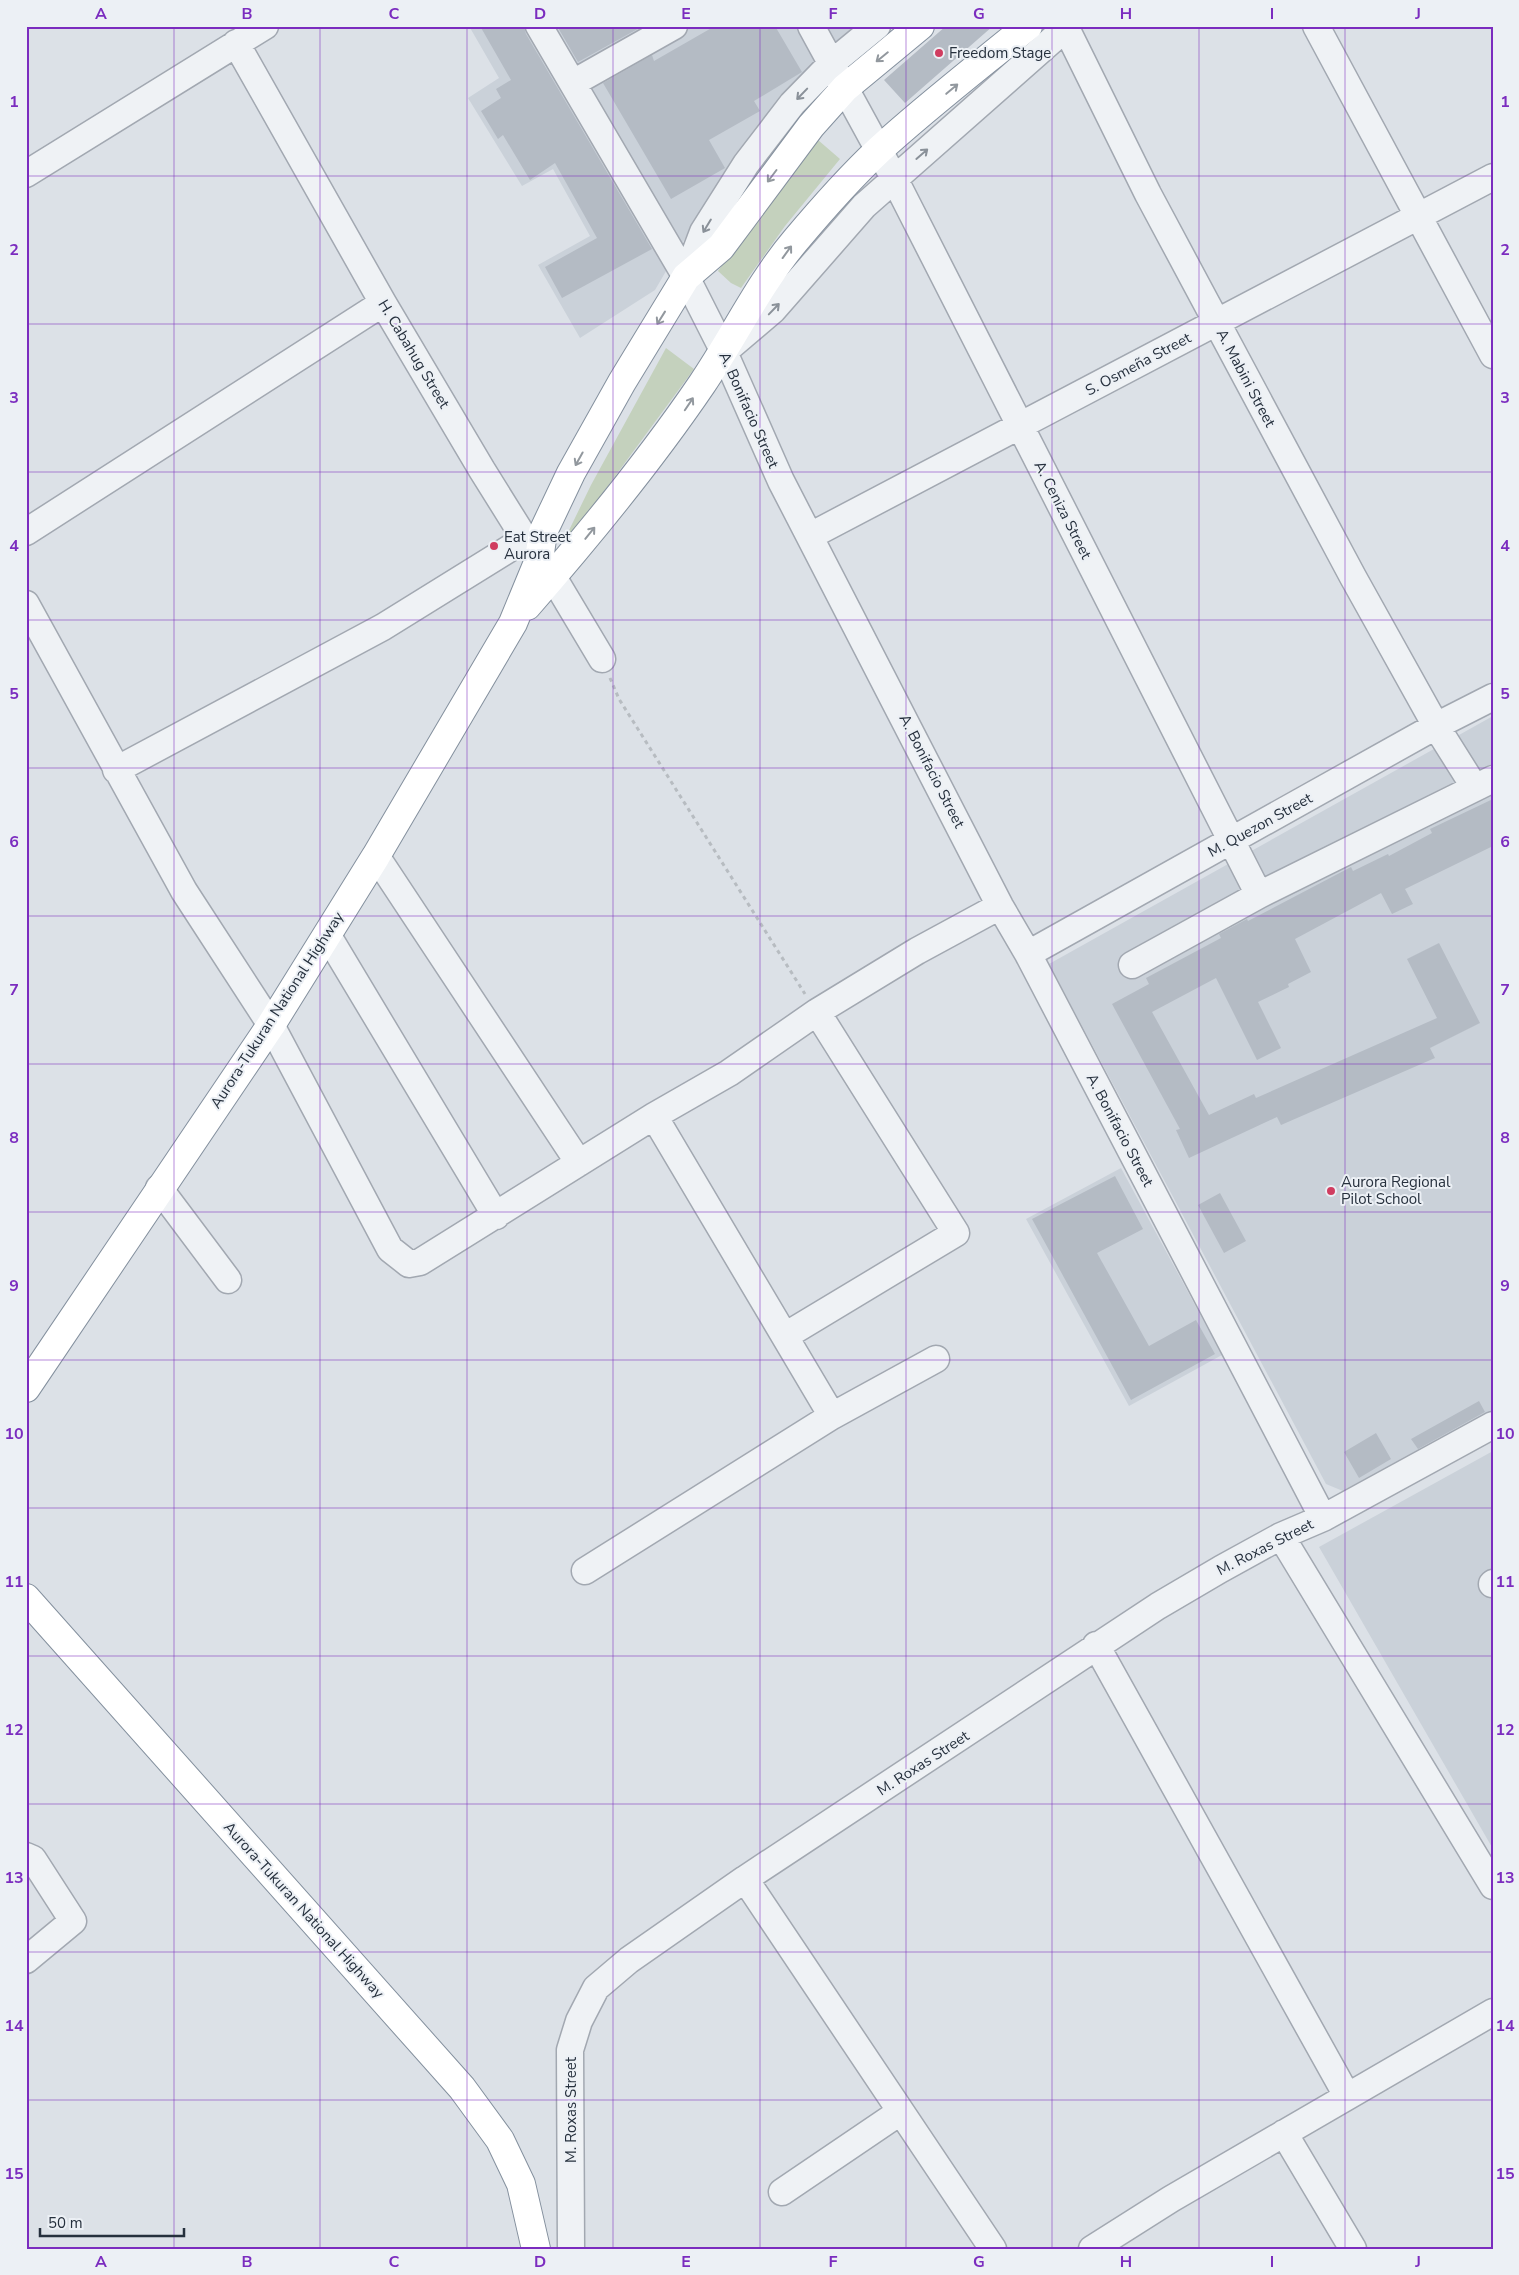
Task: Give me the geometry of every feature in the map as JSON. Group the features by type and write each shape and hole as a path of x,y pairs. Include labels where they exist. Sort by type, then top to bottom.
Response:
{"highway":[{"name":"Aurora-Tukuran National Highway","path":"26,1388 159,1188 271,1025 376,856 513,623 539,559 543,532 571,473 622,382 686,277 721,247 781,164 845,88 920,26"},
{"name":"Aurora-Tukuran National Highway","path":"539,559 576,552 662,441 724,352 756,295 794,242 844,186 879,150 1028,26"},
{"name":"Aurora-Tukuran National Highway","path":"26,1598 462,2088 500,2140 521,2184 536,2249"}],"street":[{"path":"26,174 264,26"},
{"name":"A. Bonifacio Street","path":"539,26 686,277 724,352 781,481 1000,906 1028,954 1323,1518"},
{"path":"573,83 674,26"},
{"name":"A. Ceniza Street","path":"811,26 894,178 1259,895"},
{"name":"Aurora-Tukuran National Highway","path":"686,277 703,232 746,164 792,104 832,63 877,26"},
{"path":"1316,26 1493,356"},
{"name":"Aurora-Tukuran National Highway","path":"724,352 774,310 864,206 1066,27"},
{"name":"A. Mabini Street","path":"1066,27 1148,194 1436,726 1484,784"},
{"name":"H. Cabahug Street","path":"236,43 384,303 539,559 602,659"},
{"name":"S. Osmeña Street","path":"810,536 1493,177"},
{"path":"26,532 384,303"},
{"path":"116,770 384,627 539,559"},
{"path":"26,604 184,891 271,1025 390,1249 409,1264 420,1262 654,1116 729,1073 817,1012 917,951 1000,906"},
{"name":"M. Quezon Street","path":"1028,954 1493,696"},
{"path":"1132,965 1259,895 1484,784"},
{"path":"376,856 580,1163"},
{"path":"328,936 496,1216"},
{"path":"785,1336 956,1233 817,1012"},
{"path":"654,1116 832,1416"},
{"path":"159,1188 228,1280"},
{"path":"585,1571 832,1416 936,1359"},
{"name":"M. Roxas Street","path":"571,2249 570,2050 579,2021 596,1988 629,1960 745,1879 1004,1710 1096,1645 1221,1569 1281,1536 1323,1518 1493,1425"},
{"path":"1281,1536 1493,1886"},
{"path":"1096,1645 1347,2096"},
{"path":"26,1856 33,1859 73,1921 26,1960"},
{"path":"745,1879 993,2249"},
{"path":"1092,2249 1284,2133 1493,2012"},
{"path":"782,2192 900,2112"},
{"path":"1284,2133 1353,2249"}],"path":[{"path":"602,659 618,699 817,1012"}],"shaded area":[{"path":"469,26 877,26 690,230 655,290 580,338 538,265 590,236 553,169 522,186 468,98 499,78"},
{"name":"Aurora Regional Pilot School","path":"1493,716 1493,1418 1355,1496 1326,1484 1049,964"},
{"path":"1121,1168 1222,1355 1129,1406 1026,1219"},
{"path":"1493,1451 1493,1849 1319,1547"}],"green space":[{"path":"818,140 840,159 785,226 741,288 731,283 718,271 763,209"},
{"path":"666,348 694,369 557,555 591,485"}],"building":[{"path":"480,26 524,26 526,34 652,249 562,298 545,267 597,238 555,163 530,180 503,135 498,139 481,111 501,98 496,89 511,80"},
{"path":"557,26 643,26 578,62"},
{"path":"715,26 775,26 802,72 754,101 760,111 709,140 725,168 671,199 603,83 652,55 654,61"},
{"name":"Freedom Stage","path":"946,26 993,26 905,103 884,80"},
{"path":"1493,799 1493,846 1405,889 1413,904 1392,914 1381,893 1295,939 1311,972 1288,984 1289,987 1258,1002 1281,1048 1257,1060 1216,978 1152,1012 1209,1115 1254,1094 1256,1098 1437,1018 1407,959 1439,943 1480,1023 1430,1048 1435,1058 1281,1125 1277,1117 1189,1158 1176,1130 1180,1129 1112,1004 1149,984 1146,978 1221,938 1219,934 1247,919 1248,921 1351,867 1353,871 1388,854 1389,856 1432,833 1430,829"},
{"path":"1115,1176 1143,1229 1097,1253 1149,1346 1196,1320 1215,1354 1131,1400 1032,1219"},
{"path":"1220,1193 1246,1241 1224,1253 1198,1205"},
{"path":"1479,1401 1485,1412 1418,1449 1411,1439"},
{"path":"1376,1433 1391,1459 1359,1478 1344,1452"}],"place":[{"name":"Freedom Stage","path":"939,53"},
{"name":"Eat Street Aurora","path":"494,546"},
{"name":"Aurora Regional Pilot School","path":"1331,1191"}]}
